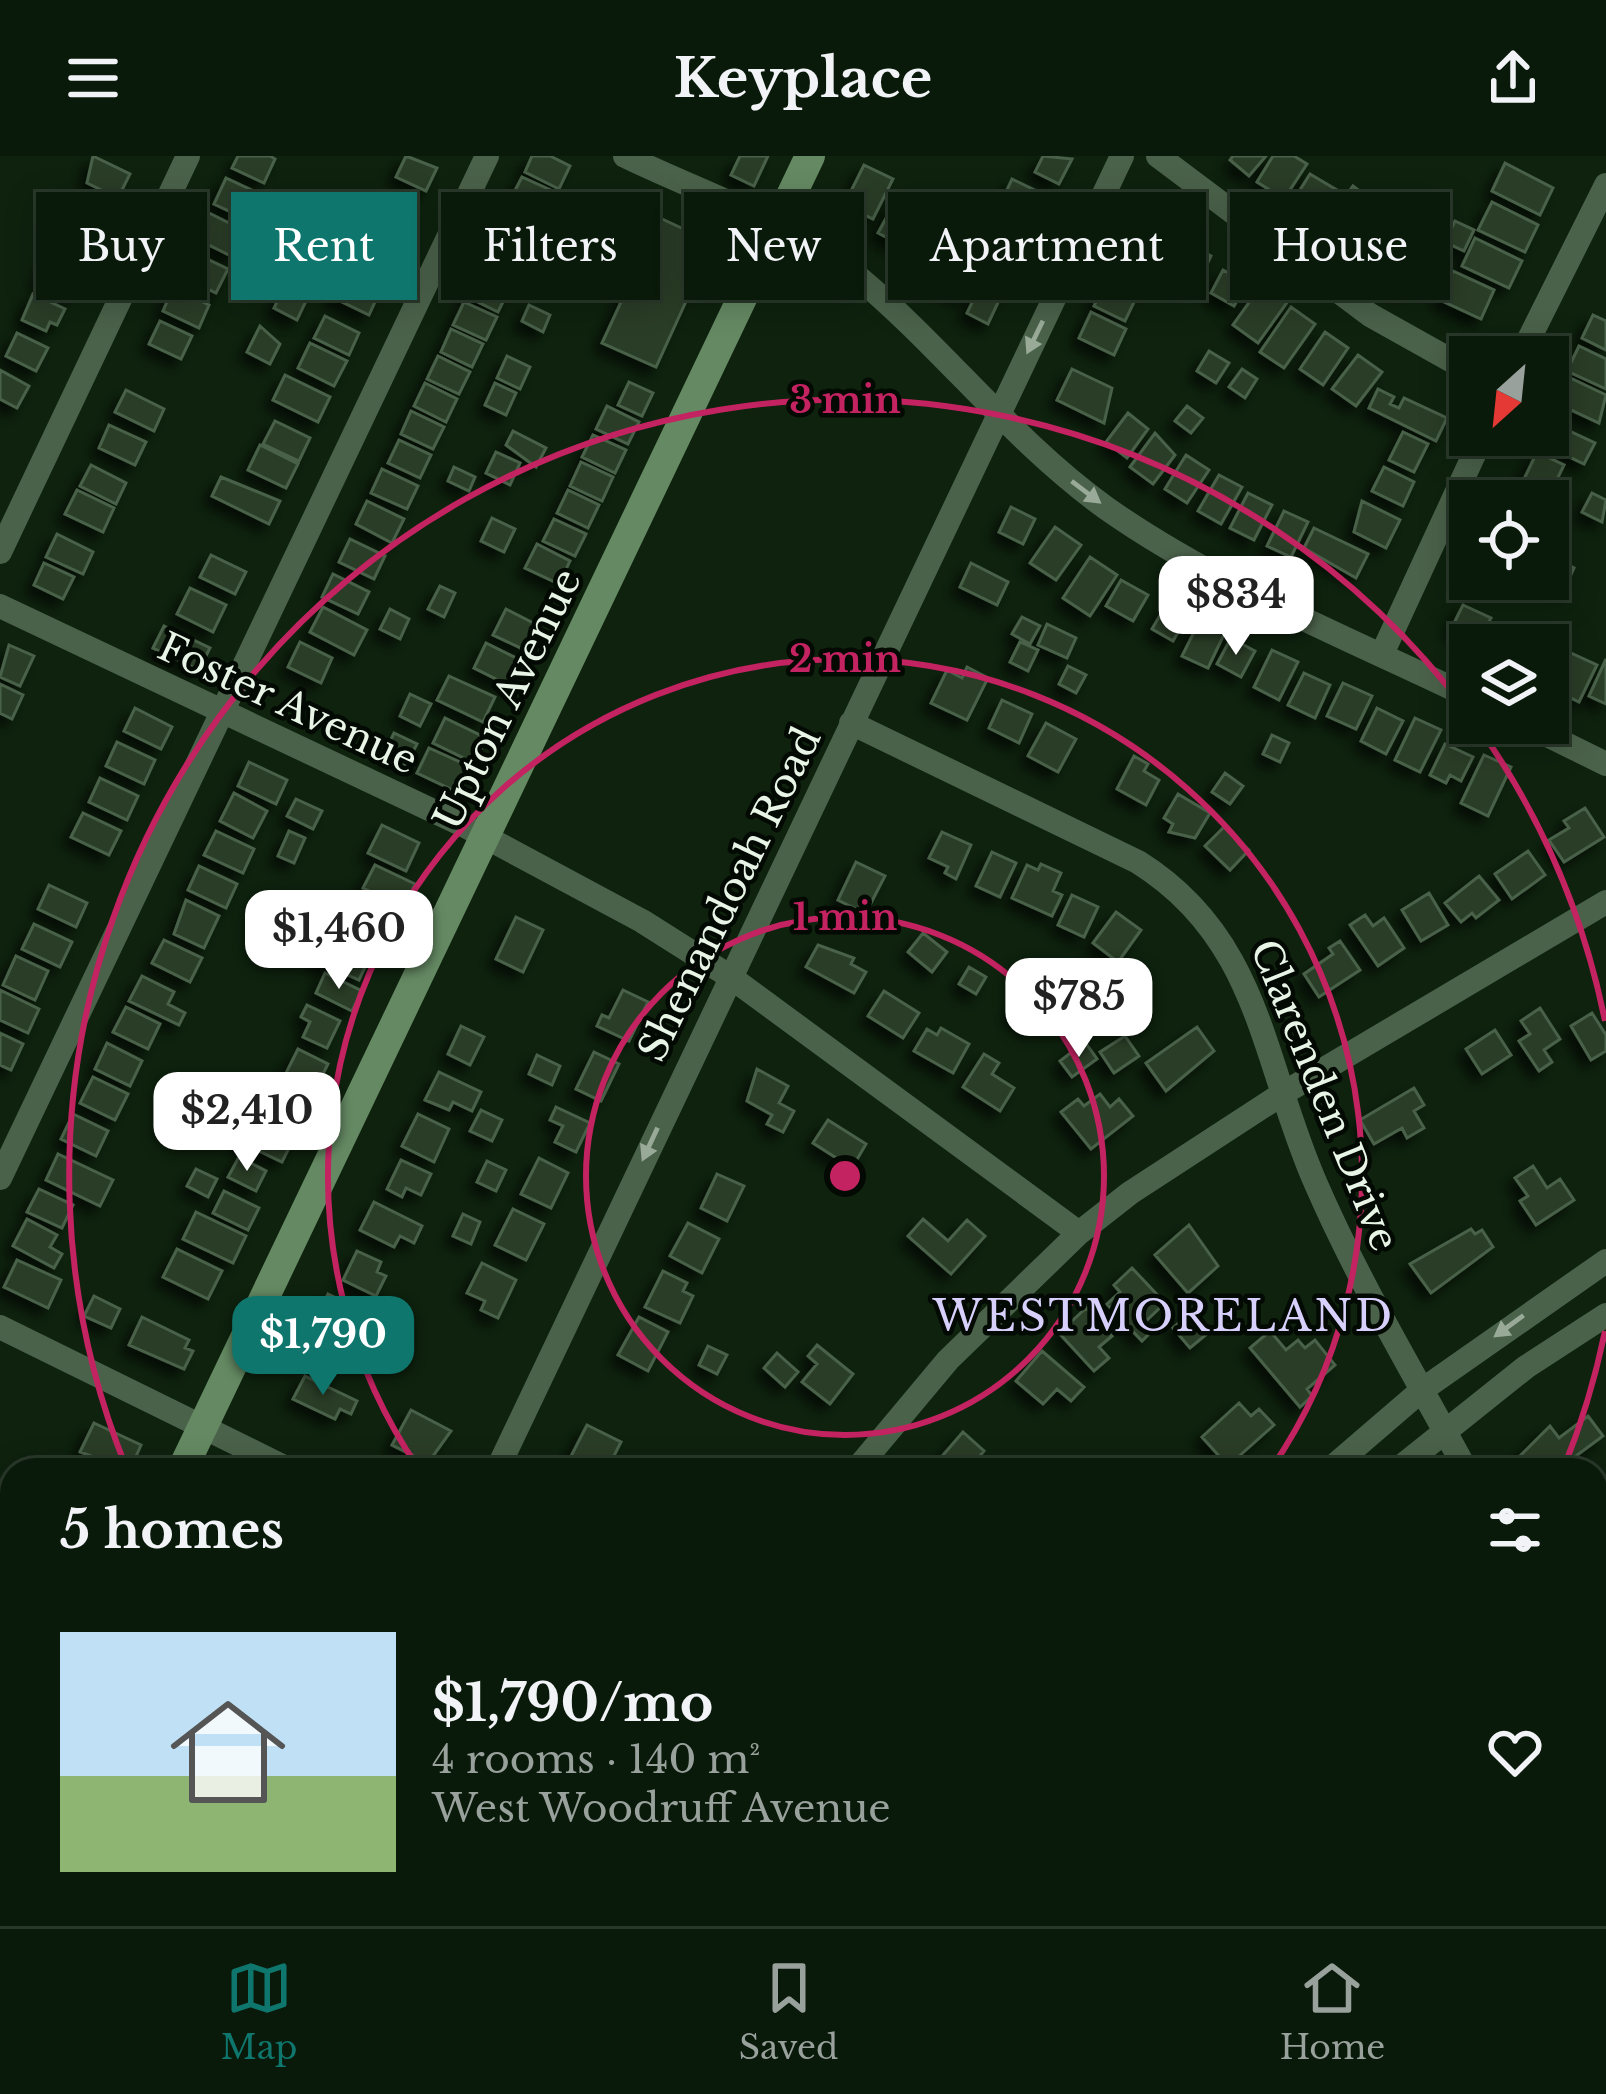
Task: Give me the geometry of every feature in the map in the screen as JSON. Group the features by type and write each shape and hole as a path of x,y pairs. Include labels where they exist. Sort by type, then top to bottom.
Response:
{"street":[{"path":"0,552 188,156"},
{"path":"0,1178 487,156"},
{"path":"625,156 700,192"},
{"name":"Upton Avenue","path":"792,192 809,156"},
{"name":"Shenandoah Road","path":"503,1458 1122,156"},
{"path":"1158,156 1381,322 1449,359"},
{"path":"1530,336 1606,185"},
{"path":"864,282 1040,457 1145,533 1449,687"},
{"name":"Upton Avenue","path":"188,1458 741,300"},
{"path":"1382,654 1473,456"},
{"name":"Foster Avenue","path":"0,606 579,884 729,976 1079,1233"},
{"name":"Clarenden Drive","path":"851,723 1138,862 1181,889 1224,942 1253,999 1282,1094 1351,1259 1459,1458"},
{"path":"1565,744 1606,764"},
{"path":"866,1458 948,1360 1079,1233 1282,1094 1606,902"},
{"path":"1343,1458 1422,1390 1606,1262"},
{"path":"1412,1458 1526,1367 1606,1315"},
{"path":"0,1327 276,1458"},
{"path":"234,1438 269,1458"}],"building":[{"path":"93,156 130,174 121,192 106,192 87,183"},
{"path":"238,156 275,159 264,183 232,168"},
{"path":"406,156 437,168 426,191 396,177"},
{"path":"532,156 550,156 570,166 559,189 525,172"},
{"path":"740,156 768,156 754,186 731,175"},
{"path":"1043,156 1072,159 1059,184 1035,172"},
{"path":"1233,156 1266,156 1249,176 1230,160"},
{"path":"1273,156 1294,156 1307,164 1289,192 1273,192 1257,182"},
{"path":"1505,163 1553,188 1540,215 1492,191"},
{"path":"864,165 893,179 873,219 864,215 864,192 850,192"},
{"path":"1310,174 1337,190 1336,192 1299,192"},
{"path":"522,177 555,192 514,192"},
{"path":"226,178 256,192 231,192 231,212 214,204"},
{"path":"1012,179 1039,192 1006,192"},
{"path":"1492,202 1538,225 1525,252 1478,230"},
{"path":"209,213 231,224 231,256 207,244"},
{"path":"888,215 888,238 878,233"},
{"path":"660,218 684,229 687,300 656,367 602,343 622,300 660,300"},
{"path":"1455,221 1474,230 1464,251 1450,244"},
{"path":"1475,238 1522,261 1509,288 1462,266"},
{"path":"207,259 228,269 216,293 207,289"},
{"path":"1223,270 1230,274 1230,300 1237,300 1234,306 1211,293"},
{"path":"1453,271 1494,290 1481,319 1440,300 1450,300"},
{"path":"33,294 36,300 65,309 57,325 50,322 46,331 22,320"},
{"path":"168,300 198,300 209,305 199,328 163,311"},
{"path":"278,300 307,300 297,320 274,308"},
{"path":"338,300 376,300 369,315"},
{"path":"474,300 504,300 498,312"},
{"path":"973,300 999,300 988,324 967,313"},
{"path":"1097,300 1135,300 1125,321 1094,306"},
{"path":"1251,300 1288,301 1258,343 1233,325"},
{"path":"464,302 497,317 486,340 453,325"},
{"path":"529,305 550,315 543,332 522,321"},
{"path":"1291,307 1315,324 1284,368 1260,352"},
{"path":"1091,312 1126,329 1114,355 1079,338"},
{"path":"1593,315 1606,321 1606,350 1582,338"},
{"path":"325,316 359,333 349,355 314,338"},
{"path":"160,321 192,336 181,359 149,344"},
{"path":"260,326 280,344 270,364 247,352"},
{"path":"451,329 483,344 472,367 441,352"},
{"path":"1325,332 1348,348 1323,385 1300,369"},
{"path":"17,333 48,348 36,371 6,356"},
{"path":"310,343 347,361 334,386 298,368"},
{"path":"1579,346 1606,359 1606,389 1569,372"},
{"path":"1209,351 1229,363 1216,383 1197,371"},
{"path":"1358,355 1382,372 1356,406 1332,389"},
{"path":"438,356 470,372 459,394 427,379"},
{"path":"507,356 530,367 520,389 497,378"},
{"path":"1072,369 1112,388 1104,423 1057,400"},
{"path":"1242,369 1257,379 1245,398 1229,387"},
{"path":"0,370 29,386 17,408 0,399"},
{"path":"285,375 330,397 318,422 273,400"},
{"path":"1569,377 1606,395 1599,423 1569,409"},
{"path":"629,382 653,393 642,416 618,405"},
{"path":"425,383 457,399 446,422 414,406"},
{"path":"495,383 516,393 506,415 485,405"},
{"path":"1378,389 1394,397 1390,404 1399,408 1404,398 1447,418 1436,441 1369,408"},
{"path":"126,390 164,409 154,431 115,412"},
{"path":"607,406 639,422 628,444 596,429"},
{"path":"1187,406 1203,418 1191,433 1175,421"},
{"path":"411,411 444,427 433,449 401,434"},
{"path":"1128,413 1148,429 1127,458 1106,442"},
{"path":"275,421 310,438 299,461 263,444"},
{"path":"109,425 146,442 135,465 99,448"},
{"path":"513,431 546,448 536,467 506,445"},
{"path":"1569,431 1595,443 1584,464 1567,456"},
{"path":"1403,432 1428,444 1414,472 1389,460"},
{"path":"1155,433 1175,455 1153,484 1130,467"},
{"path":"593,435 626,450 615,473 582,457"},
{"path":"399,440 431,455 420,478 388,463"},
{"path":"260,445 298,464 286,488 248,470"},
{"path":"496,452 520,463 510,485 486,473"},
{"path":"1186,455 1209,470 1187,503 1165,489"},
{"path":"1535,456 1564,465 1557,480 1524,479"},
{"path":"581,462 613,477 602,501 570,486"},
{"path":"91,465 126,483 116,504 80,486"},
{"path":"454,467 475,477 469,491 448,481"},
{"path":"1384,467 1414,482 1403,506 1372,491"},
{"path":"382,469 418,486 407,509 371,493"},
{"path":"1219,475 1242,487 1221,524 1198,511"},
{"path":"221,477 280,501 269,524 212,496"},
{"path":"77,490 114,508 103,532 65,514"},
{"path":"568,490 599,505 588,528 557,513"},
{"path":"1248,493 1272,505 1254,540 1230,528"},
{"path":"1592,493 1606,500 1602,522 1582,512"},
{"path":"367,501 404,519 392,543 356,524"},
{"path":"1362,501 1400,520 1386,548 1354,532"},
{"path":"1011,507 1035,519 1023,544 999,532"},
{"path":"1284,511 1308,522 1291,557 1267,546"},
{"path":"492,518 515,529 504,552 481,541"},
{"path":"554,519 586,534 575,556 543,541"},
{"path":"1055,527 1081,545 1056,580 1030,563"},
{"path":"1314,528 1368,554 1356,578 1304,548"},
{"path":"57,534 93,552 83,574 46,557"},
{"path":"350,539 385,556 374,579 339,562"},
{"path":"537,544 570,561 559,584 525,568"},
{"path":"211,555 246,572 235,594 200,577"},
{"path":"1090,557 1117,575 1090,616 1063,598"},
{"path":"44,563 74,577 63,599 34,585"},
{"path":"971,563 1008,582 997,605 960,587"},
{"path":"333,574 369,592 358,614 322,597"},
{"path":"1121,580 1148,595 1133,621 1106,606"},
{"path":"440,586 455,593 444,617 428,609"},
{"path":"190,588 226,605 213,632 177,614"},
{"path":"1463,605 1491,618 1488,624 1454,624"},
{"path":"323,607 367,630 354,655 310,632"},
{"path":"1165,607 1186,618 1173,641 1152,629"},
{"path":"390,609 409,619 400,639 380,629"},
{"path":"506,609 537,625 525,650 493,635"},
{"path":"1203,614 1228,626 1208,668 1182,656"},
{"path":"1022,617 1040,626 1030,644 1012,634"},
{"path":"1047,624 1076,638 1067,658 1038,645"},
{"path":"164,626 210,648 199,670 153,648"},
{"path":"1231,638 1255,651 1241,677 1217,664"},
{"path":"300,642 332,658 321,683 288,667"},
{"path":"1020,642 1038,650 1028,671 1010,662"},
{"path":"486,643 520,660 508,685 474,668"},
{"path":"9,645 34,656 20,686 0,677"},
{"path":"1272,650 1298,662 1279,700 1254,687"},
{"path":"1571,653 1597,665 1579,702 1569,697"},
{"path":"1606,659 1606,704 1589,696"},
{"path":"1068,666 1086,675 1076,693 1059,684"},
{"path":"967,667 988,678 967,720 931,703 947,670 962,678"},
{"path":"1304,673 1330,685 1315,718 1288,705"},
{"path":"449,676 495,697 483,722 437,700"},
{"path":"1343,683 1372,696 1356,729 1327,716"},
{"path":"0,684 23,695 12,719 0,713"},
{"path":"410,694 431,704 420,726 400,716"},
{"path":"1002,700 1032,714 1019,743 989,728"},
{"path":"135,708 172,727 161,749 124,731"},
{"path":"1377,708 1403,721 1386,754 1361,741"},
{"path":"445,718 486,738 474,763 433,743"},
{"path":"1415,718 1441,730 1420,772 1395,760"},
{"path":"1046,723 1076,739 1058,772 1028,756"},
{"path":"394,733 417,744 406,765 384,754"},
{"path":"1272,735 1289,743 1280,762 1263,754"},
{"path":"117,742 155,760 144,784 106,766"},
{"path":"1445,744 1473,757 1461,781 1450,775 1446,783 1430,775"},
{"path":"429,748 471,767 459,793 417,773"},
{"path":"1484,755 1511,767 1488,816 1461,803"},
{"path":"1134,756 1148,764 1144,771 1159,780 1146,805 1117,789"},
{"path":"249,762 287,780 276,804 238,786"},
{"path":"1225,773 1243,786 1230,804 1212,792"},
{"path":"100,778 138,796 127,820 89,802"},
{"path":"234,793 267,811 253,838 220,821"},
{"path":"1178,794 1210,813 1195,838 1169,832 1173,824 1164,818"},
{"path":"296,799 322,811 313,829 287,816"},
{"path":"1585,808 1604,837 1564,862 1549,840 1569,828 1564,821"},
{"path":"83,813 121,831 109,855 71,837"},
{"path":"382,825 419,843 406,871 368,853"},
{"path":"1224,827 1249,850 1230,870 1205,846"},
{"path":"216,831 254,849 243,873 204,855"},
{"path":"289,831 305,838 294,863 278,856"},
{"path":"942,832 971,845 956,879 945,873 948,867 929,858"},
{"path":"1528,851 1545,875 1512,899 1495,874"},
{"path":"992,852 1016,863 1000,897 976,886"},
{"path":"856,862 885,876 871,903 863,899 858,910 838,900"},
{"path":"1041,864 1061,873 1053,891 1062,895 1052,916 1012,898 1027,865 1038,870"},
{"path":"375,865 415,884 404,907 363,888"},
{"path":"199,866 237,884 226,908 188,890"},
{"path":"1479,876 1499,900 1476,918 1472,913 1461,922 1445,903"},
{"path":"49,885 87,903 76,927 38,909"},
{"path":"1429,893 1448,925 1421,941 1402,910"},
{"path":"337,894 392,919 380,945 325,920"},
{"path":"1072,895 1098,907 1084,937 1058,925"},
{"path":"186,900 219,916 204,948 174,934"},
{"path":"1116,912 1141,930 1118,962 1093,943"},
{"path":"1365,915 1373,926 1384,918 1404,948 1378,966 1350,925"},
{"path":"516,917 543,930 523,972 496,959"},
{"path":"34,924 72,942 60,967 22,949"},
{"path":"328,932 372,952 359,980 315,960"},
{"path":"923,933 947,952 932,972 908,952"},
{"path":"164,940 202,958 190,982 152,963"},
{"path":"1340,941 1360,970 1319,997 1304,974 1333,954 1329,948"},
{"path":"818,945 854,958 851,964 866,972 854,993 806,967"},
{"path":"16,956 48,971 35,1000 3,985"},
{"path":"969,967 986,977 976,994 959,984"},
{"path":"325,973 362,991 352,1011 316,993"},
{"path":"142,976 174,992 168,1004 185,1013 179,1025 129,1001"},
{"path":"0,990 39,1009 28,1033 0,1020"},
{"path":"623,990 648,1002 629,1041 597,1026 602,1015 609,1018"},
{"path":"884,991 919,1013 903,1038 868,1016"},
{"path":"1021,998 1041,1011 1032,1026 1012,1013"},
{"path":"307,1005 340,1021 327,1048 303,1037 310,1022 301,1017"},
{"path":"126,1007 160,1024 148,1049 113,1032"},
{"path":"1540,1008 1560,1039 1544,1050 1552,1062 1539,1071 1519,1041 1530,1034 1521,1021"},
{"path":"1592,1013 1606,1035 1606,1051 1591,1060 1571,1026"},
{"path":"461,1026 484,1037 470,1065 448,1054"},
{"path":"1197,1027 1214,1051 1166,1091 1146,1063"},
{"path":"941,1028 969,1044 953,1073 914,1051 927,1029 937,1035"},
{"path":"1495,1030 1511,1055 1482,1074 1466,1049"},
{"path":"0,1033 23,1044 11,1070 0,1065"},
{"path":"1125,1036 1139,1056 1114,1073 1100,1052"},
{"path":"1085,1042 1097,1059 1072,1077 1060,1061"},
{"path":"107,1043 142,1061 130,1086 95,1069"},
{"path":"298,1049 328,1064 314,1092 284,1077"},
{"path":"594,1052 619,1064 601,1101 576,1089"},
{"path":"984,1054 999,1063 992,1074 1014,1088 1000,1111 963,1087"},
{"path":"537,1055 560,1066 552,1085 529,1074"},
{"path":"757,1069 788,1086 779,1103 794,1111 783,1132 767,1124 772,1115 747,1101"},
{"path":"439,1072 481,1092 472,1111 453,1102 449,1110 425,1100"},
{"path":"262,1075 306,1096 293,1123 249,1102"},
{"path":"93,1077 128,1094 115,1120 80,1103"},
{"path":"1414,1088 1424,1105 1414,1111 1424,1128 1407,1138 1402,1128 1374,1144 1360,1120"},
{"path":"1100,1094 1110,1107 1119,1099 1133,1116 1091,1149 1061,1112 1078,1099 1084,1106"},
{"path":"556,1107 590,1123 576,1152 555,1142 563,1126 550,1120"},
{"path":"481,1110 502,1120 492,1141 470,1131"},
{"path":"73,1114 108,1131 96,1156 61,1139"},
{"path":"418,1114 449,1129 434,1162 402,1146"},
{"path":"252,1118 294,1138 282,1162 240,1142"},
{"path":"828,1120 866,1144 852,1168 813,1143"},
{"path":"58,1154 113,1180 100,1206 46,1180"},
{"path":"239,1157 266,1171 256,1191 228,1177"},
{"path":"539,1158 568,1173 551,1208 521,1194"},
{"path":"401,1160 431,1174 421,1195 406,1188 402,1197 387,1189"},
{"path":"487,1161 506,1170 496,1191 477,1182"},
{"path":"1533,1166 1547,1188 1560,1179 1574,1200 1536,1225 1520,1201 1528,1196 1515,1178"},
{"path":"196,1169 217,1179 208,1197 187,1186"},
{"path":"717,1174 744,1186 727,1221 701,1208"},
{"path":"39,1189 73,1205 62,1228 27,1212"},
{"path":"224,1191 259,1208 248,1230 213,1213"},
{"path":"374,1202 422,1226 414,1243 400,1236 394,1247 360,1230"},
{"path":"513,1209 544,1224 526,1260 495,1245"},
{"path":"196,1212 246,1236 233,1263 183,1239"},
{"path":"463,1214 480,1222 471,1244 453,1236"},
{"path":"27,1219 57,1235 50,1247 62,1254 54,1268 13,1246"},
{"path":"923,1219 948,1241 967,1220 985,1236 951,1274 908,1236"},
{"path":"688,1223 719,1239 702,1273 670,1256"},
{"path":"1189,1225 1218,1266 1188,1293 1155,1255"},
{"path":"1471,1229 1475,1234 1482,1230 1493,1247 1431,1293 1410,1264"},
{"path":"177,1249 222,1271 208,1299 163,1277"},
{"path":"357,1251 381,1262 377,1272 386,1276 376,1296 343,1280"},
{"path":"17,1260 61,1280 48,1308 4,1287"},
{"path":"482,1263 516,1280 498,1318 481,1310 485,1301 467,1293"},
{"path":"1132,1268 1165,1303 1145,1322 1153,1330 1142,1341 1107,1304 1120,1292 1114,1285"},
{"path":"663,1271 687,1283 683,1291 693,1296 680,1323 645,1307"},
{"path":"328,1294 363,1311 356,1325 348,1321 342,1334 315,1321"},
{"path":"94,1296 120,1309 111,1328 84,1316"},
{"path":"393,1305 411,1313 398,1342 380,1333"},
{"path":"1086,1308 1112,1336 1099,1347 1109,1358 1094,1371 1059,1333"},
{"path":"1190,1313 1208,1333 1190,1348 1173,1328"},
{"path":"142,1317 189,1340 185,1348 193,1351 184,1369 129,1345"},
{"path":"639,1317 668,1332 648,1371 618,1355"},
{"path":"1270,1331 1286,1350 1298,1340 1305,1348 1315,1340 1335,1365 1307,1389 1312,1396 1300,1407 1250,1348"},
{"path":"817,1345 853,1374 830,1404 802,1382 817,1364 808,1356"},
{"path":"708,1346 727,1355 717,1374 699,1365"},
{"path":"1042,1351 1084,1387 1071,1401 1057,1389 1043,1404 1016,1381"},
{"path":"777,1353 798,1372 785,1387 764,1368"},
{"path":"305,1376 357,1401 351,1414 340,1409 335,1419 293,1399"},
{"path":"1239,1403 1251,1416 1259,1409 1274,1425 1237,1458 1221,1458 1202,1437"},
{"path":"411,1410 451,1431 432,1458 418,1458 392,1445"},
{"path":"1588,1416 1603,1436 1573,1458 1518,1458 1550,1426 1559,1438"},
{"path":"94,1423 141,1445 135,1458 97,1458 80,1452"},
{"path":"587,1425 621,1442 613,1458 570,1458"},
{"path":"963,1432 984,1451 978,1458 940,1458"}],"district":[{"name":"WESTMORELAND","path":"1164,1316"}]}
